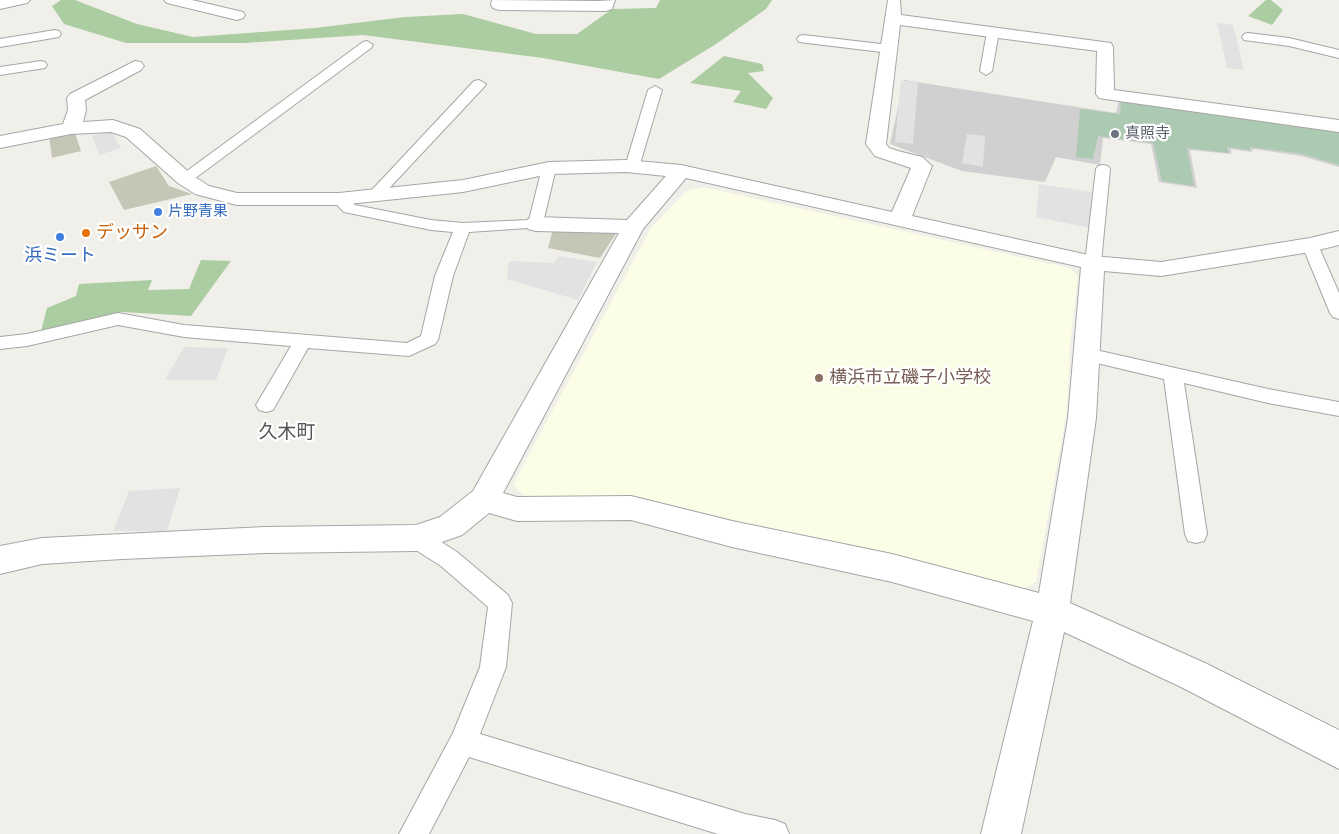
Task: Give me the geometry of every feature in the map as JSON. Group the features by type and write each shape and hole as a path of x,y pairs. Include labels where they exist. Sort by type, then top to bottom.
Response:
{"street":[{"path":"0,4 22,0"},
{"path":"500,0 499,5 606,6 607,0"},
{"path":"894,0 890,49 876,144 887,154 915,161 922,166 900,219"},
{"path":"181,1 237,15"},
{"path":"893,19 1105,47 1104,94 1339,126"},
{"path":"71,128 77,110 76,98 135,66"},
{"path":"0,142 71,128 113,126 133,133 185,179 202,190 238,199 339,199 463,186 549,168 632,167 681,171 1094,263 1161,269 1310,245 1339,238"},
{"path":"0,560 42,551 122,546 264,540 416,538 451,526 484,500 633,227 681,171"},
{"path":"536,224 633,227"},
{"path":"1001,834 1052,611 1082,418 1094,263"},
{"path":"484,500 517,509 631,508 732,534 892,568 1052,611 1193,675 1339,750"}],"lane":[{"path":"986,70 993,32"},
{"path":"0,43 55,34"},
{"path":"1248,37 1289,42 1339,54"},
{"path":"803,39 890,49"},
{"path":"185,179 367,45"},
{"path":"0,71 41,65"},
{"path":"375,195 479,84"},
{"path":"632,167 655,90"},
{"path":"339,199 350,209 431,224 464,228 536,224 549,168"},
{"path":"1094,263 1104,169"},
{"path":"0,343 26,340 118,319 184,331 409,350 430,340 444,276 464,228"},
{"path":"1310,245 1339,312"},
{"path":"266,405 303,341"},
{"path":"1087,354 1268,396 1339,409"},
{"path":"1172,375 1196,534"},
{"path":"413,834 464,742 493,667 500,603 449,559 416,538"},
{"path":"464,742 745,828 775,834"}],"shaded area":[{"path":"1217,23 1233,25 1244,70 1227,68"},
{"name":"真照寺","path":"904,80 1116,113 1119,100 1339,131 1339,167 1301,156 1254,149 1251,152 1231,149 1231,154 1190,150 1197,188 1159,182 1151,144 1103,138 1100,165 1056,157 1045,182 962,171 890,144"},
{"path":"901,81 918,82 913,144 895,142"},
{"path":"1121,101 1339,133 1339,165 1303,154 1250,147 1250,150 1227,147 1229,153 1187,148 1194,186 1162,181 1153,143 1098,136 1093,159 1076,157 1080,109 1120,114"},
{"path":"111,131 121,148 99,155 92,136"},
{"path":"75,133 81,151 52,158 49,136"},
{"path":"967,134 985,136 983,167 962,163"},
{"path":"156,166 169,186 192,194 124,210 109,182"},
{"path":"1039,184 1092,192 1090,228 1036,217"},
{"name":"横浜市立磯子小学校","path":"703,187 1069,268 1078,275 1070,345 1067,410 1036,582 1021,590 636,496 526,498 513,484 651,228 686,191"},
{"path":"553,229 617,232 600,258 548,248"},
{"path":"559,256 597,262 578,300 507,279 509,261 554,263"},
{"path":"184,347 228,348 216,380 165,380"},
{"path":"180,488 167,531 113,531 129,491"}],"green space":[{"path":"61,0 75,0 137,24 193,37 315,28 405,17 463,14 536,34 577,34 612,9 656,8 660,0 772,0 766,9 716,44 659,79 543,58 363,35 245,43 126,43 64,24 52,6"},
{"path":"1266,0 1271,0 1283,10 1272,25 1248,16"},
{"path":"724,56 762,64 764,71 748,73 773,98 766,109 733,102 741,91 690,83"},
{"path":"201,260 231,261 191,316 122,312 41,331 47,308 76,296 79,284 152,280 148,290 189,289"}],"place":[{"name":"真照寺","path":"1115,134"},
{"name":"片野青果","path":"158,212"},
{"name":"デッサン","path":"86,233"},
{"name":"浜ミート","path":"60,237"},
{"name":"横浜市立磯子小学校","path":"819,378"}],"district":[{"name":"久木町","path":"287,433"}]}
